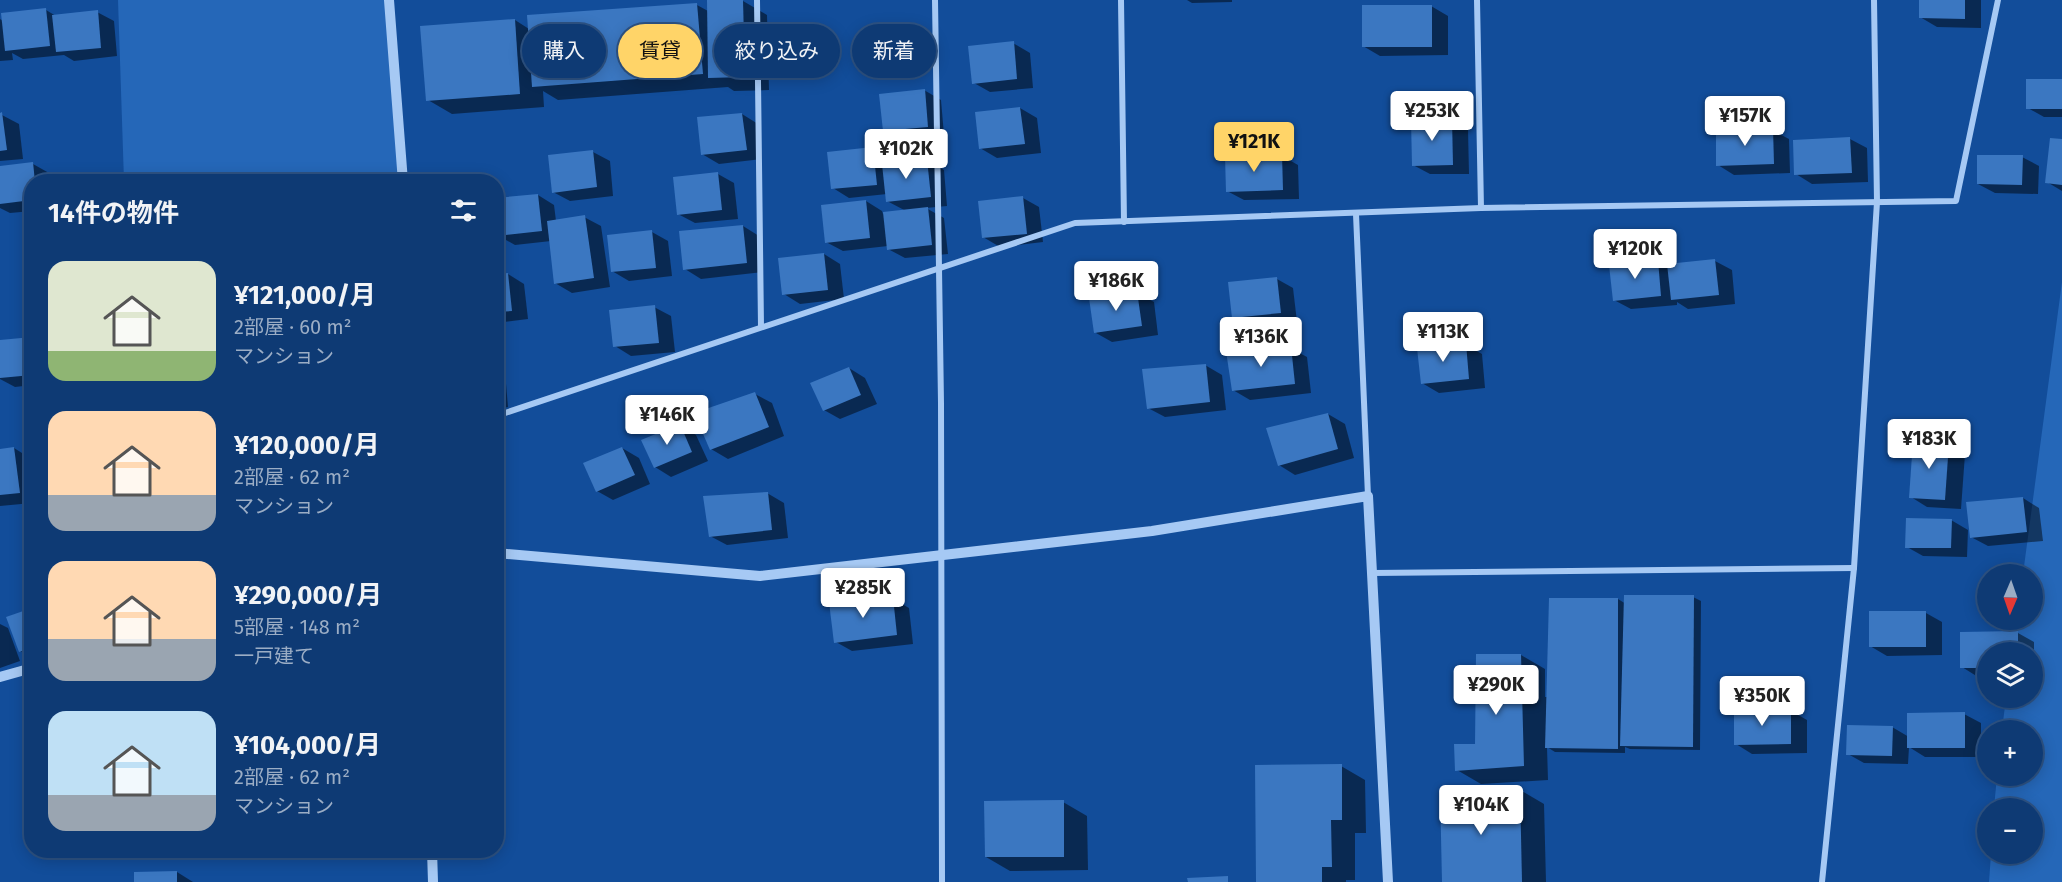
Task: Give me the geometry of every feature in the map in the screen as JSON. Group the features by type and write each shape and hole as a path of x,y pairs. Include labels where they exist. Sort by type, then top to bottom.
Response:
{"street":[{"path":"389,0 402,174"},
{"path":"757,0 761,327"},
{"path":"935,0 942,554 942,882"},
{"path":"1121,0 1124,222"},
{"path":"1477,0 1480,208"},
{"path":"1822,882 1854,568 1876,202 1874,0"},
{"path":"504,413 1075,223 1480,208 1956,201 1998,0"},
{"path":"1356,214 1388,882"},
{"path":"504,554 760,576 1152,531 1368,496"},
{"path":"1372,573 1854,568"},
{"path":"0,677 24,670"},
{"path":"432,858 433,882"}],"shaded area":[{"path":"118,0 389,0 402,174 124,174"},
{"path":"2062,282 2062,882 1989,882 1990,864 2043,864 2043,798 1995,798 1996,786 2043,786 2043,720 2003,720 2005,708 2043,708 2043,642 2014,642 2015,630 2043,630 2043,564 2024,564"}],"building":[{"path":"707,0 743,0 744,24 714,24 714,78 708,78"},
{"path":"1919,0 1965,0 1965,19 1919,18"},
{"path":"697,3 699,24 618,24 618,78 650,78 532,87 531,78 606,78 606,24 528,24 527,15"},
{"path":"1362,5 1432,5 1432,47 1362,47"},
{"path":"46,8 50,46 5,51 1,13"},
{"path":"98,10 101,48 56,52 52,15"},
{"path":"515,19 520,94 426,101 420,26"},
{"path":"1014,41 1017,79 972,84 968,46"},
{"path":"2026,79 2062,79 2062,109 2026,109"},
{"path":"925,89 928,127 883,131 879,94"},
{"path":"1020,107 1025,144 979,149 975,112"},
{"path":"2,112 7,150 0,151 0,113"},
{"path":"742,113 747,150 701,155 697,117"},
{"path":"1411,119 1452,119 1453,165 1412,166"},
{"path":"1773,128 1774,164 1716,166 1716,131"},
{"path":"1850,137 1852,173 1794,175 1793,140"},
{"path":"2050,138 2062,139 2062,185 2045,183"},
{"path":"873,147 877,185 831,189 827,152"},
{"path":"593,150 597,187 552,193 548,155"},
{"path":"1282,154 1283,190 1226,192 1225,156"},
{"path":"1977,155 2023,155 2022,185 1977,184"},
{"path":"927,159 931,197 886,202 882,164"},
{"path":"33,162 34,174 24,174 24,201 0,204 0,166"},
{"path":"718,172 722,210 677,215 673,177"},
{"path":"538,194 542,231 504,235 504,197"},
{"path":"1023,196 1027,234 982,238 978,201"},
{"path":"866,200 870,238 825,243 821,205"},
{"path":"928,207 932,245 887,250 883,212"},
{"path":"585,215 594,278 554,284 547,221"},
{"path":"743,225 747,263 683,270 679,231"},
{"path":"652,230 656,268 611,272 607,235"},
{"path":"824,253 828,290 782,295 778,258"},
{"path":"1715,259 1719,295 1671,300 1667,264"},
{"path":"1658,260 1661,296 1613,301 1609,265"},
{"path":"504,273 508,273 512,311 504,312"},
{"path":"1277,277 1281,313 1232,318 1228,282"},
{"path":"1137,291 1142,326 1094,333 1089,298"},
{"path":"655,305 659,343 613,347 609,310"},
{"path":"24,338 24,376 0,378 0,340"},
{"path":"1466,343 1469,379 1421,384 1417,348"},
{"path":"1291,346 1295,384 1232,391 1226,351"},
{"path":"1206,364 1210,402 1147,409 1142,369"},
{"path":"849,367 861,395 823,411 810,383"},
{"path":"755,392 769,427 710,450 694,413"},
{"path":"1328,413 1338,449 1278,466 1266,428"},
{"path":"680,424 692,452 654,468 641,440"},
{"path":"1913,441 1949,443 1945,500 1909,498"},
{"path":"14,447 20,493 0,495 0,449"},
{"path":"622,447 635,475 596,492 583,463"},
{"path":"768,492 772,530 709,537 703,496"},
{"path":"2023,497 2027,532 1970,538 1966,502"},
{"path":"1906,518 1952,519 1951,548 1905,548"},
{"path":"1624,595 1694,595 1693,747 1620,746"},
{"path":"893,597 897,635 834,643 829,602"},
{"path":"1549,598 1618,598 1618,749 1545,748"},
{"path":"24,611 24,650 19,652 6,617"},
{"path":"1869,611 1926,611 1926,647 1869,647"},
{"path":"2018,631 2018,642 1977,642 1977,668 1960,668 1960,632"},
{"path":"1476,654 1521,654 1524,766 1455,771 1454,744 1475,744"},
{"path":"1734,709 1791,709 1791,744 1734,745"},
{"path":"1965,712 1965,748 1907,748 1907,713"},
{"path":"1847,725 1893,726 1892,756 1846,755"},
{"path":"1342,764 1342,820 1331,820 1332,867 1322,867 1322,882 1256,882 1255,765"},
{"path":"1520,789 1522,882 1442,882 1440,791"},
{"path":"1064,800 1064,857 985,857 984,801"},
{"path":"177,871 177,882 134,882 134,872"},
{"path":"1228,876 1228,882 1188,882 1187,878"}]}
